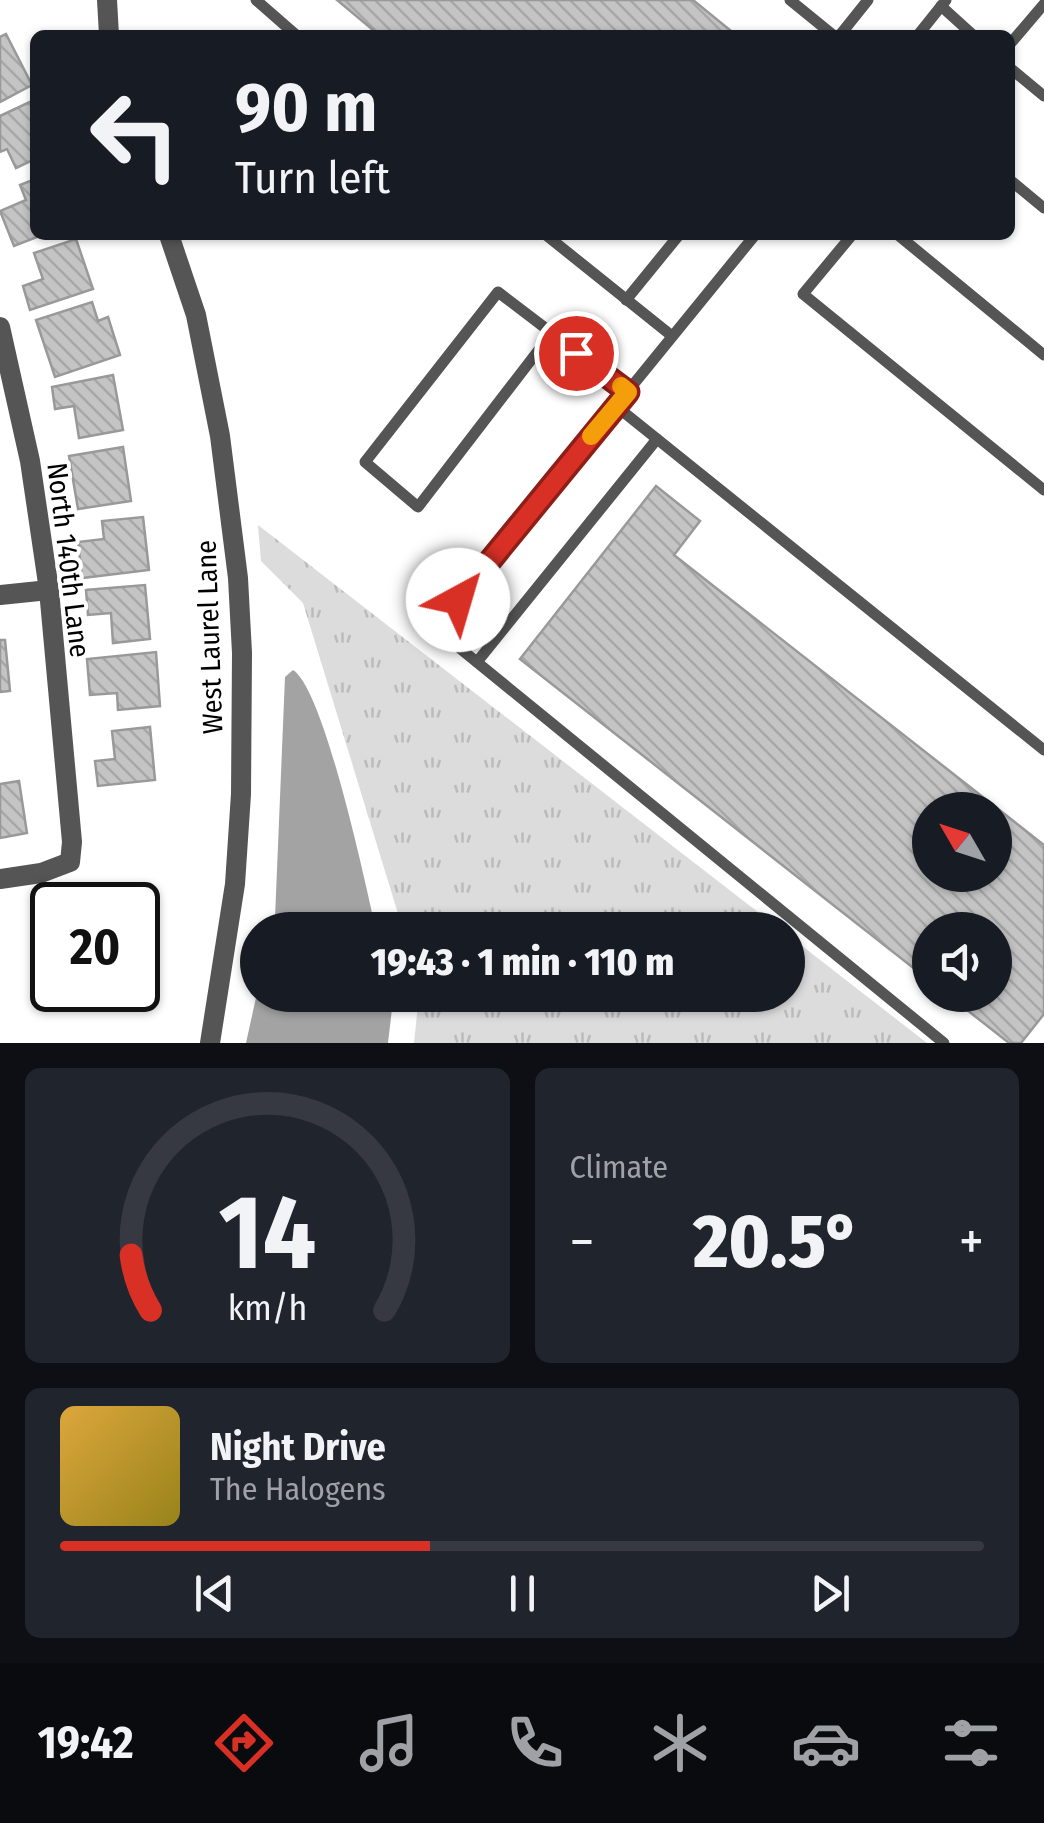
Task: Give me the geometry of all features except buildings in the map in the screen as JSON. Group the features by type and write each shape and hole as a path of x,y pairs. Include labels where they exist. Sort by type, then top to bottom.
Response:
{"street":[{"path":"108,0 109,30"},
{"name":"West Laurel Lane","path":"171,240 196,315 220,436 232,524 242,653 241,794 235,884 210,1043"},
{"name":"North 140th Lane","path":"0,327 30,461 48,590 72,842 70,862 41,873 0,879"},
{"path":"0,595 48,590"}],"lane":[{"path":"256,0 290,30"},
{"path":"790,0 830,30"},
{"path":"841,30 868,0"},
{"path":"922,30 943,3 967,30"},
{"path":"1015,38 1044,4"},
{"path":"1015,72 1044,96"},
{"path":"1015,184 1044,208"},
{"path":"552,240 672,336"},
{"path":"626,300 674,240"},
{"path":"751,240 435,628 944,1043"},
{"path":"848,240 802,294 1044,490"},
{"path":"904,240 1044,355"},
{"path":"551,334 418,507 365,462 498,292 628,392"},
{"path":"616,406 1044,750"},
{"path":"477,662 657,439"}],"green space":[{"path":"258,525 758,912 397,912 303,603 261,561"},
{"path":"805,948 927,1043 414,1043 417,1012 805,1012"}],"shaded area":[{"path":"293,670 318,712 354,833 372,912 275,912 285,677"},
{"path":"253,1012 392,1012 388,1043 246,1043"}],"slow traffic":[{"path":"591,436 628,392 621,386"}],"route":[{"path":"458,600 628,392 576,353"}]}
